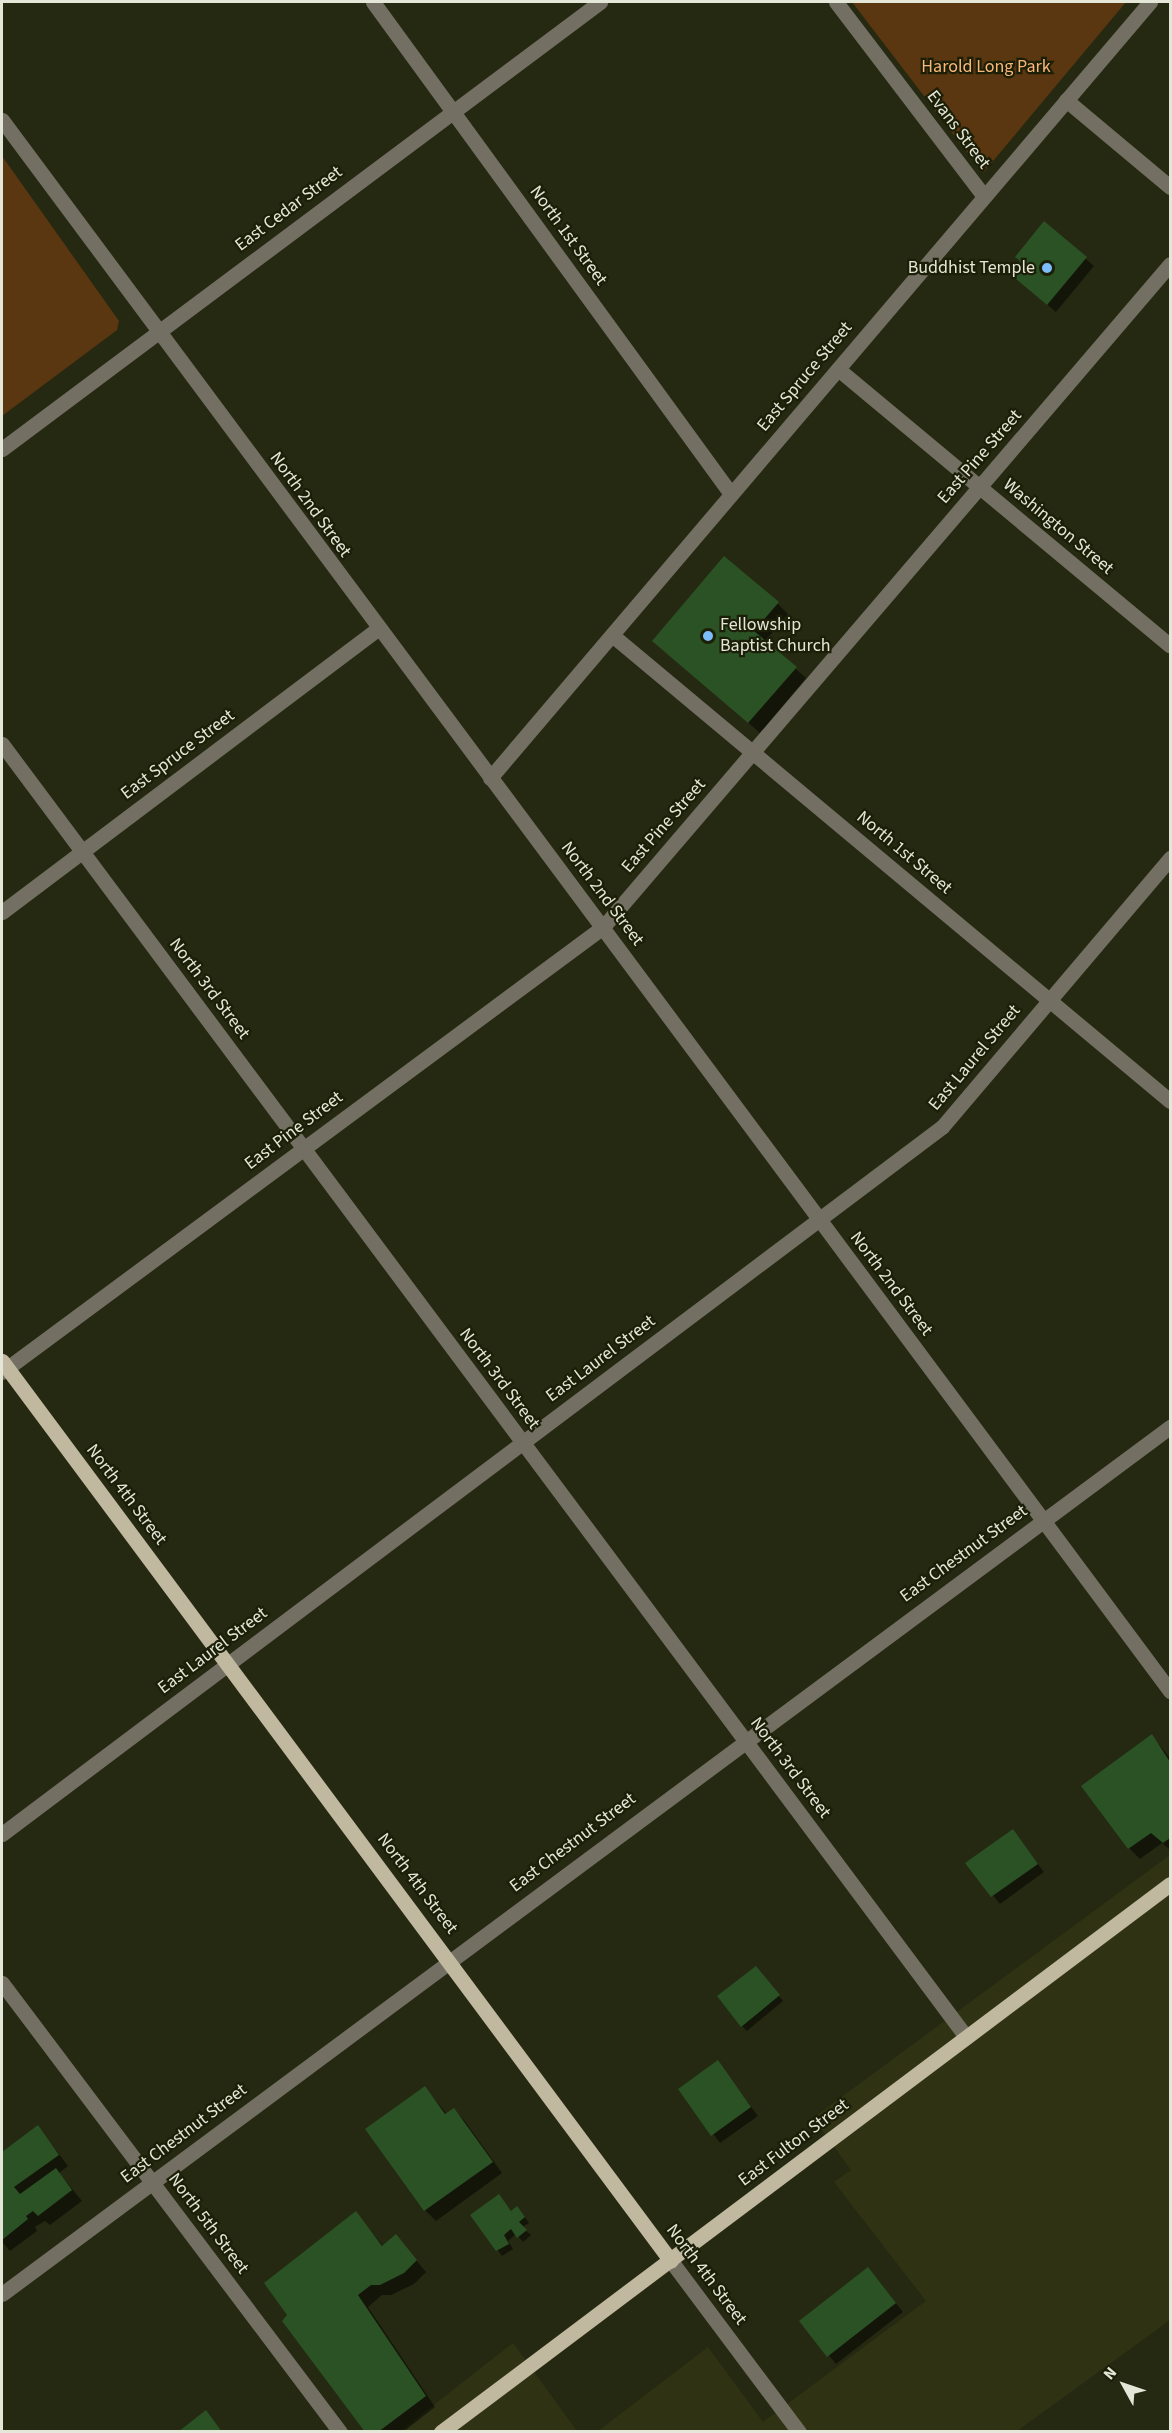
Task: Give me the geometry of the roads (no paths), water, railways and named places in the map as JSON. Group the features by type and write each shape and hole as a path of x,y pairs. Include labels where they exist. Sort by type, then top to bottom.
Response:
{"main road":[{"name":"North 4th Street","path":"3,1367 228,1664 671,2261"},
{"name":"East Fulton Street","path":"441,2432 1170,1884"}],"street":[{"name":"North 1st Street","path":"373,2 731,495"},
{"name":"East Cedar Street","path":"2,449 600,2"},
{"name":"Evans Street","path":"836,2 984,196"},
{"name":"East Spruce Street","path":"490,778 1150,2"},
{"path":"1066,100 1170,187"},
{"name":"North 2nd Street","path":"2,120 378,629 603,927 818,1220 1045,1520 1170,1691"},
{"name":"East Pine Street","path":"3,1367 603,927 1170,264"},
{"name":"Washington Street","path":"838,369 1170,646"},
{"name":"East Spruce Street","path":"2,912 378,629"},
{"name":"North 1st Street","path":"612,634 1170,1101"},
{"name":"North 3rd Street","path":"2,744 966,2037"},
{"name":"East Laurel Street","path":"2,1834 942,1127 1170,858"},
{"name":"East Chestnut Street","path":"2,2294 744,1740 1170,1427"},
{"name":"North 5th Street","path":"2,1983 340,2432"},
{"name":"North 4th Street","path":"671,2261 799,2432"}],"place":[{"name":"Buddhist Temple","path":"1047,268"},
{"name":"Fellowship Baptist Church","path":"708,636"}],"park label":[{"name":"Harold Long Park","path":"986,67"}]}
